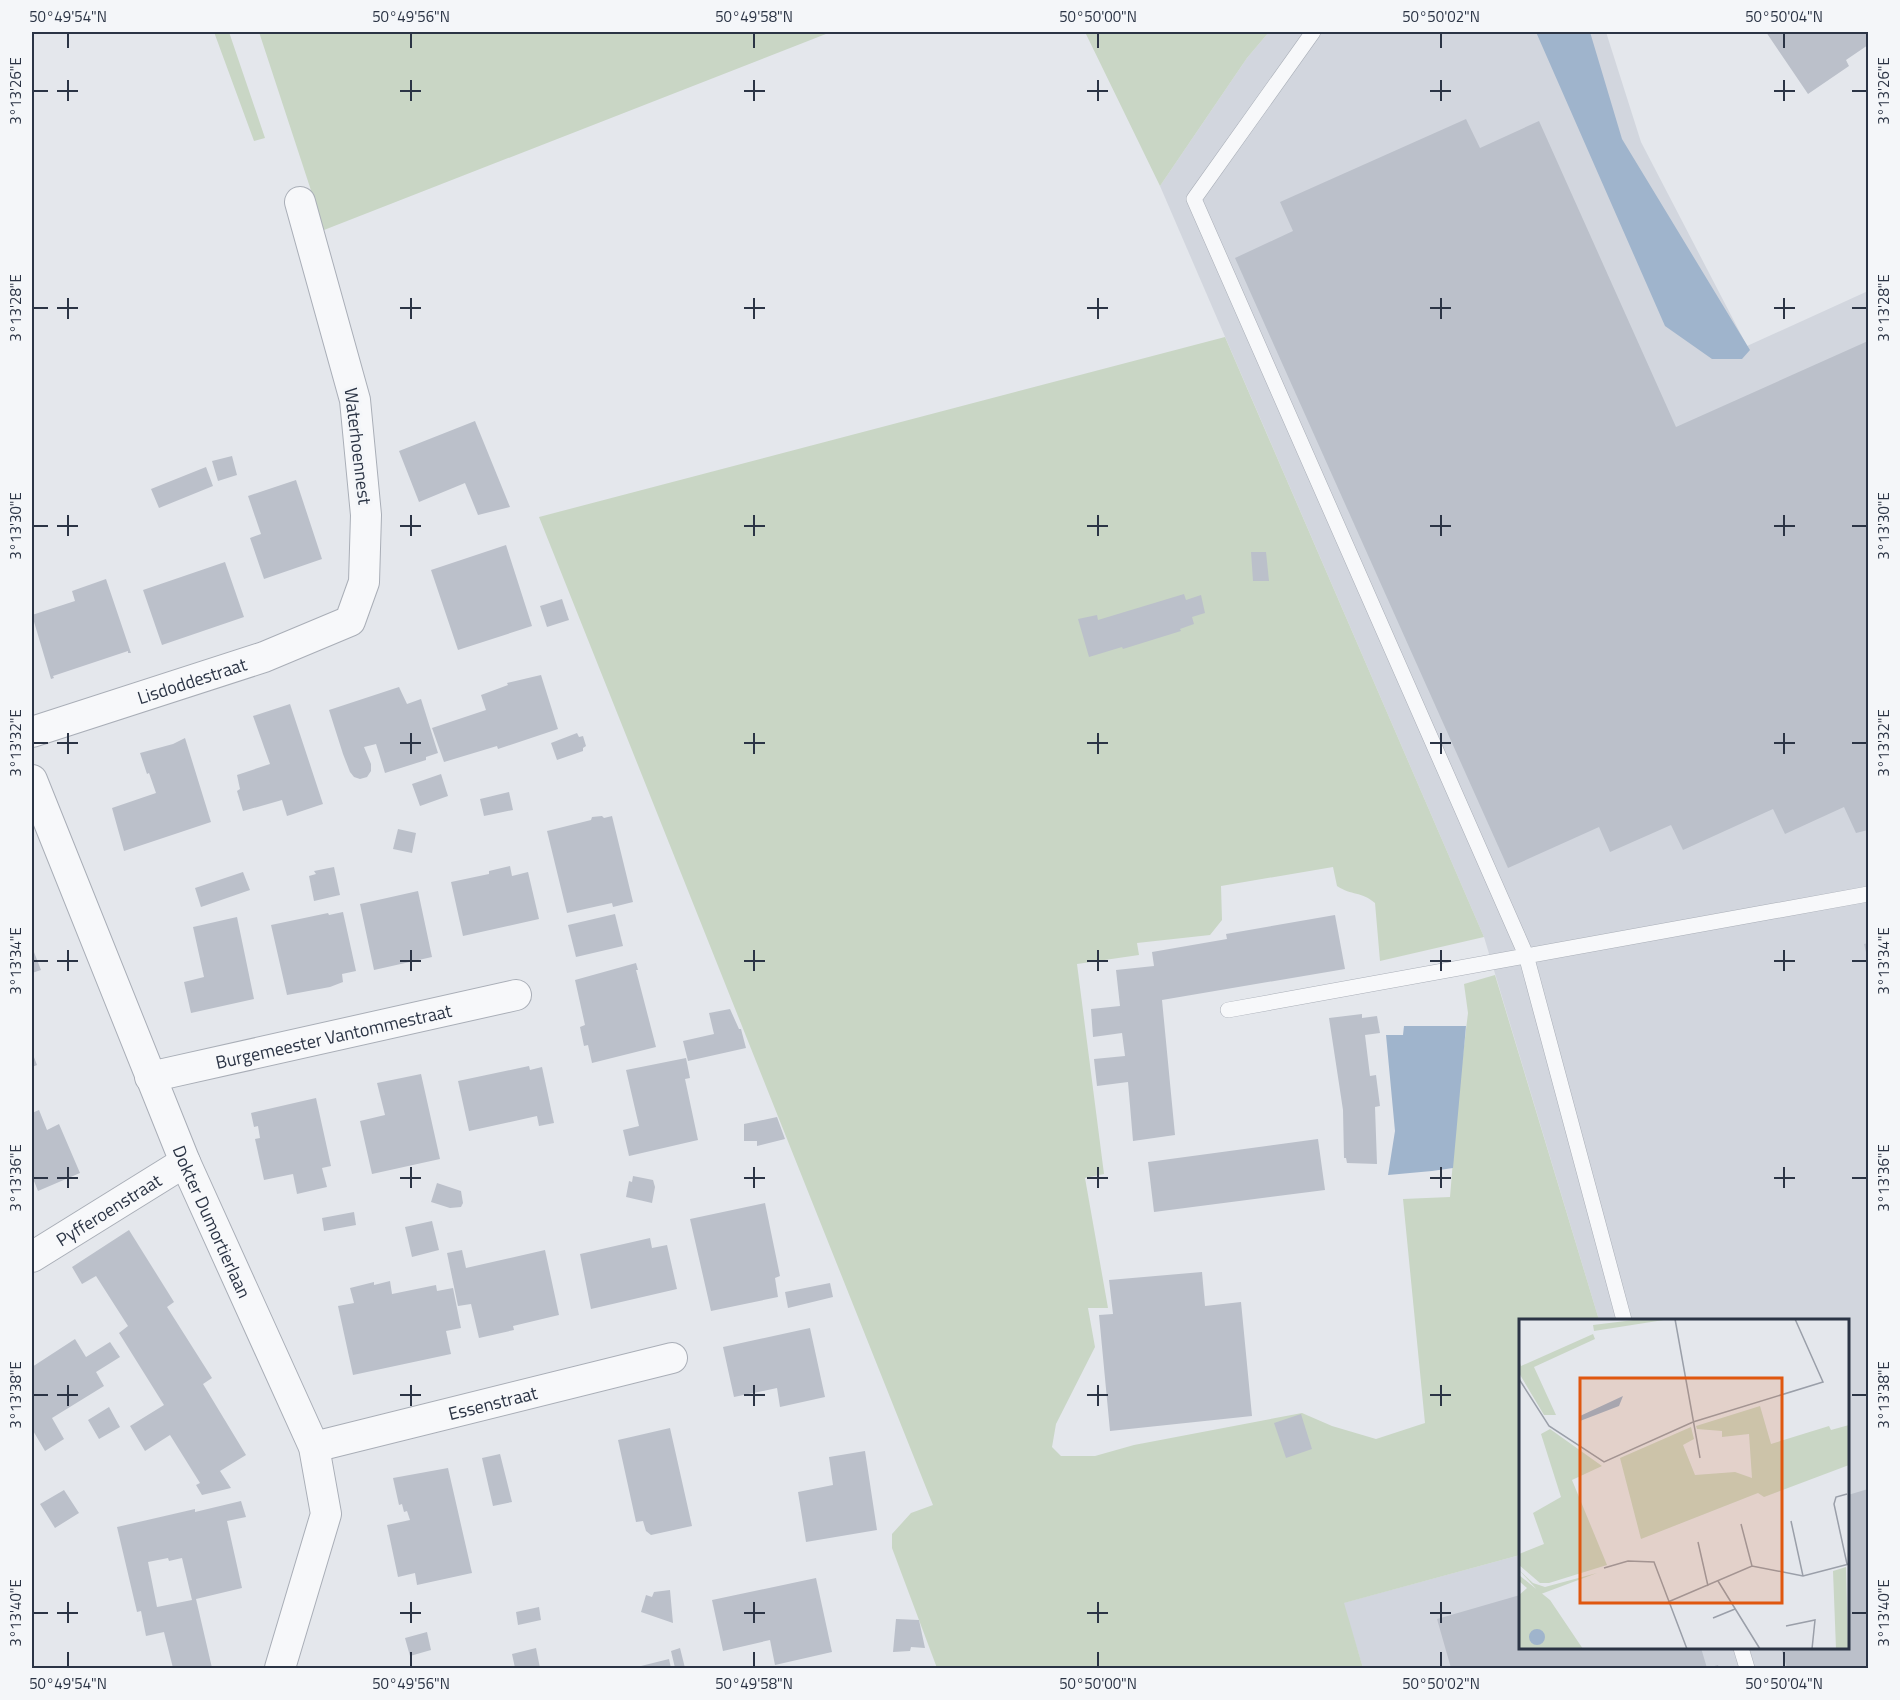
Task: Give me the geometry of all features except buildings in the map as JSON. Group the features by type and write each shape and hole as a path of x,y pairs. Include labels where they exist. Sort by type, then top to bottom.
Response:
{"street":[{"name":"Waterhoennest","path":"300,202 355,400 366,515 364,582 350,621"},
{"name":"Lisdoddestraat","path":"32,732 264,657 350,621"},
{"name":"Dokter Dumortierlaan","path":"32,780 185,1162 314,1447 326,1514 280,1668"},
{"name":"Burgemeester Vantommestraat","path":"150,1077 516,994"},
{"name":"Pyfferoenstraat","path":"32,1257 185,1162"},
{"name":"Essenstraat","path":"314,1447 672,1358"}],"lane":[{"path":"1314,32 1194,199 1526,955 1624,1319"},
{"path":"1228,1010 1869,894"},
{"path":"1742,1649 1747,1668"}],"shaded area":[{"path":"1269,32 1606,32 1641,142 1747,346 1868,291 1868,1668 1363,1668 1343,1603 1519,1555 1519,1649 1849,1649 1849,1319 1599,1319 1484,937 1160,186 1247,58"}],"green space":[{"path":"214,32 229,32 265,138 254,141"},
{"path":"259,32 831,32 324,230"},
{"path":"1085,32 1269,32 1247,58 1160,186"},
{"path":"1225,337 1484,937 1380,961 1375,903 1337,886 1333,867 1221,886 1222,920 1210,935 1137,943 1139,955 1077,964 1104,1174 1085,1178 1108,1308 1088,1308 1095,1347 1056,1424 1052,1447 1061,1456 1095,1456 1134,1445 1302,1413 1332,1426 1376,1439 1425,1423 1403,1199 1450,1197 1468,1013 1464,984 1495,975 1599,1319 1519,1319 1519,1555 1344,1603 1363,1668 937,1668 892,1548 892,1534 911,1513 933,1505 539,517"}],"water":[{"path":"1536,32 1590,32 1622,139 1750,350 1742,359 1712,359 1665,326"},
{"path":"1404,1026 1466,1026 1453,1168 1388,1175 1395,1131 1386,1035 1403,1035"}]}
